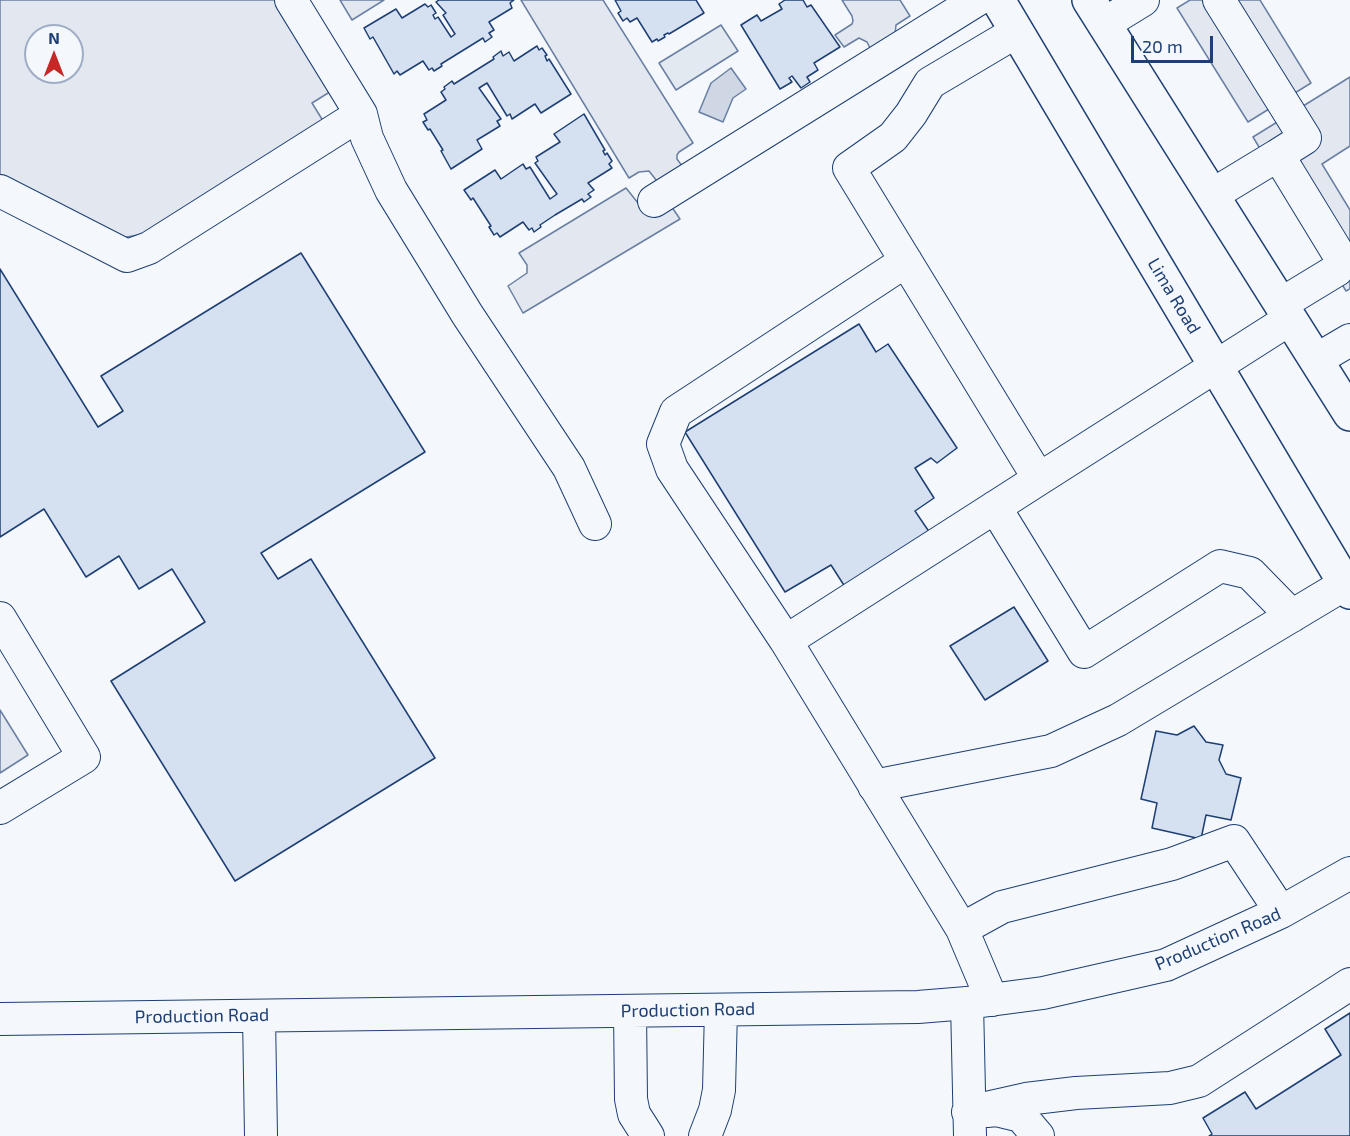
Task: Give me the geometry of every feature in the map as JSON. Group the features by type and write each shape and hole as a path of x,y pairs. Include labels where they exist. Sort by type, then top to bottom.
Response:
{"highway":[{"name":"Lima Road","path":"998,0 1348,588"},
{"path":"1097,12 1350,414"}],"street":[{"path":"291,0 361,114 367,138 391,189 467,314 569,468 595,524"},
{"path":"654,201 976,0"},
{"path":"1097,12 1143,0"},
{"path":"1212,195 1305,138 1219,0"},
{"path":"1016,32 930,83 911,114 893,136 849,168 1039,478"},
{"path":"903,46 930,83"},
{"path":"0,191 127,256 149,248 361,114"},
{"path":"786,641 1216,367 1337,270 1339,255 1278,155"},
{"path":"906,261 676,412 663,444 672,469 786,641 963,929 980,1001 969,1124"},
{"path":"1316,360 1350,340"},
{"path":"994,507 1084,652 1220,566 1250,573 1292,616"},
{"path":"874,786 1051,751 1118,720 1292,616 1348,588"},
{"path":"0,618 84,757 0,808"},
{"path":"963,929 1002,907 1172,864 1234,841 1281,912"},
{"name":"Production Road","path":"0,1019 918,1007 980,1001 1043,993 1166,964 1281,912 1350,873"},
{"path":"969,1124 1026,1100 1076,1093 1170,1088 1199,1081 1350,984"},
{"path":"705,1136 715,1110 718,1090 721,1010"},
{"path":"630,1011 634,1114 648,1136"},
{"path":"260,1016 261,1136"},
{"path":"969,1124 996,1110 1021,1116 1038,1136"}],"shaded area":[{"path":"0,0 278,0 333,90 312,103 325,124 154,232 116,239 0,182"},
{"path":"340,0 384,0 352,20"},
{"path":"521,0 603,0 693,143 677,155 677,159 685,170 660,185 649,171 639,172 629,178"},
{"path":"842,0 900,0 910,16 896,25 895,35 871,50 867,42 859,38 844,47 835,35 853,21"},
{"path":"1190,0 1260,0 1311,83 1248,122 1177,8"},
{"path":"721,25 738,51 676,90 659,63"},
{"path":"731,68 746,89 733,98 723,122 699,112 711,83"},
{"path":"1350,77 1350,146 1322,164 1350,210 1350,289 1346,291 1253,137"},
{"path":"626,188 638,203 660,190 680,219 523,313 508,286 527,273 527,265 519,253"},
{"path":"0,710 28,755 0,773"}],"building":[{"path":"439,0 514,0 510,3 512,8 489,22 494,30 489,33 492,37 485,42 483,38 441,64 442,66 434,71 432,68 429,70 423,61 400,75 397,71 394,74 373,37 370,39 364,28 396,9 402,18 425,4 428,7 431,5 436,13 433,15 435,19 438,17 451,37 455,34 443,15 446,13 436,2"},
{"path":"615,0 696,0 704,13 664,35 665,37 658,41 657,39 652,42 637,18 630,22 627,18 623,21 618,13 621,11"},
{"path":"785,0 803,0 807,7 811,5 840,47 814,63 818,70 807,77 810,82 801,88 792,76 789,78 792,82 780,89 741,25 757,15 761,21 782,9 779,4"},
{"path":"537,46 539,50 542,48 547,55 545,56 547,61 549,59 571,94 541,113 535,104 512,119 510,114 507,116 487,83 479,88 501,119 497,121 500,126 477,140 482,149 451,169 441,151 443,150 423,122 427,120 424,114 446,100 441,92 445,89 444,87 452,81 454,84 494,59 493,57 501,51 503,56 509,52 514,61"},
{"path":"584,114 605,150 603,151 605,155 607,153 612,161 609,164 612,168 588,183 594,190 588,194 591,197 584,202 582,199 555,215 534,232 532,228 529,230 523,222 500,237 497,233 494,235 489,227 491,226 473,198 471,200 464,190 495,170 501,179 523,164 526,169 530,167 550,199 557,194 535,163 538,161 536,157 560,142 554,134"},
{"path":"301,253 425,452 261,553 278,579 311,559 435,758 235,881 111,681 205,622 172,569 139,589 119,556 86,577 44,509 0,537 0,269 98,427 123,411 101,376"},
{"path":"859,324 876,352 888,344 957,448 937,463 931,458 915,468 934,498 915,511 932,536 847,590 831,565 785,592 685,432"},
{"path":"1014,607 1048,661 985,700 950,646"},
{"path":"1194,726 1206,742 1223,745 1219,760 1226,774 1241,778 1231,820 1206,815 1201,839 1152,828 1157,803 1141,799 1156,731 1177,735"},
{"path":"1350,1013 1350,1136 1209,1136 1212,1134 1203,1118 1245,1092 1256,1109 1341,1055 1325,1029"}]}
